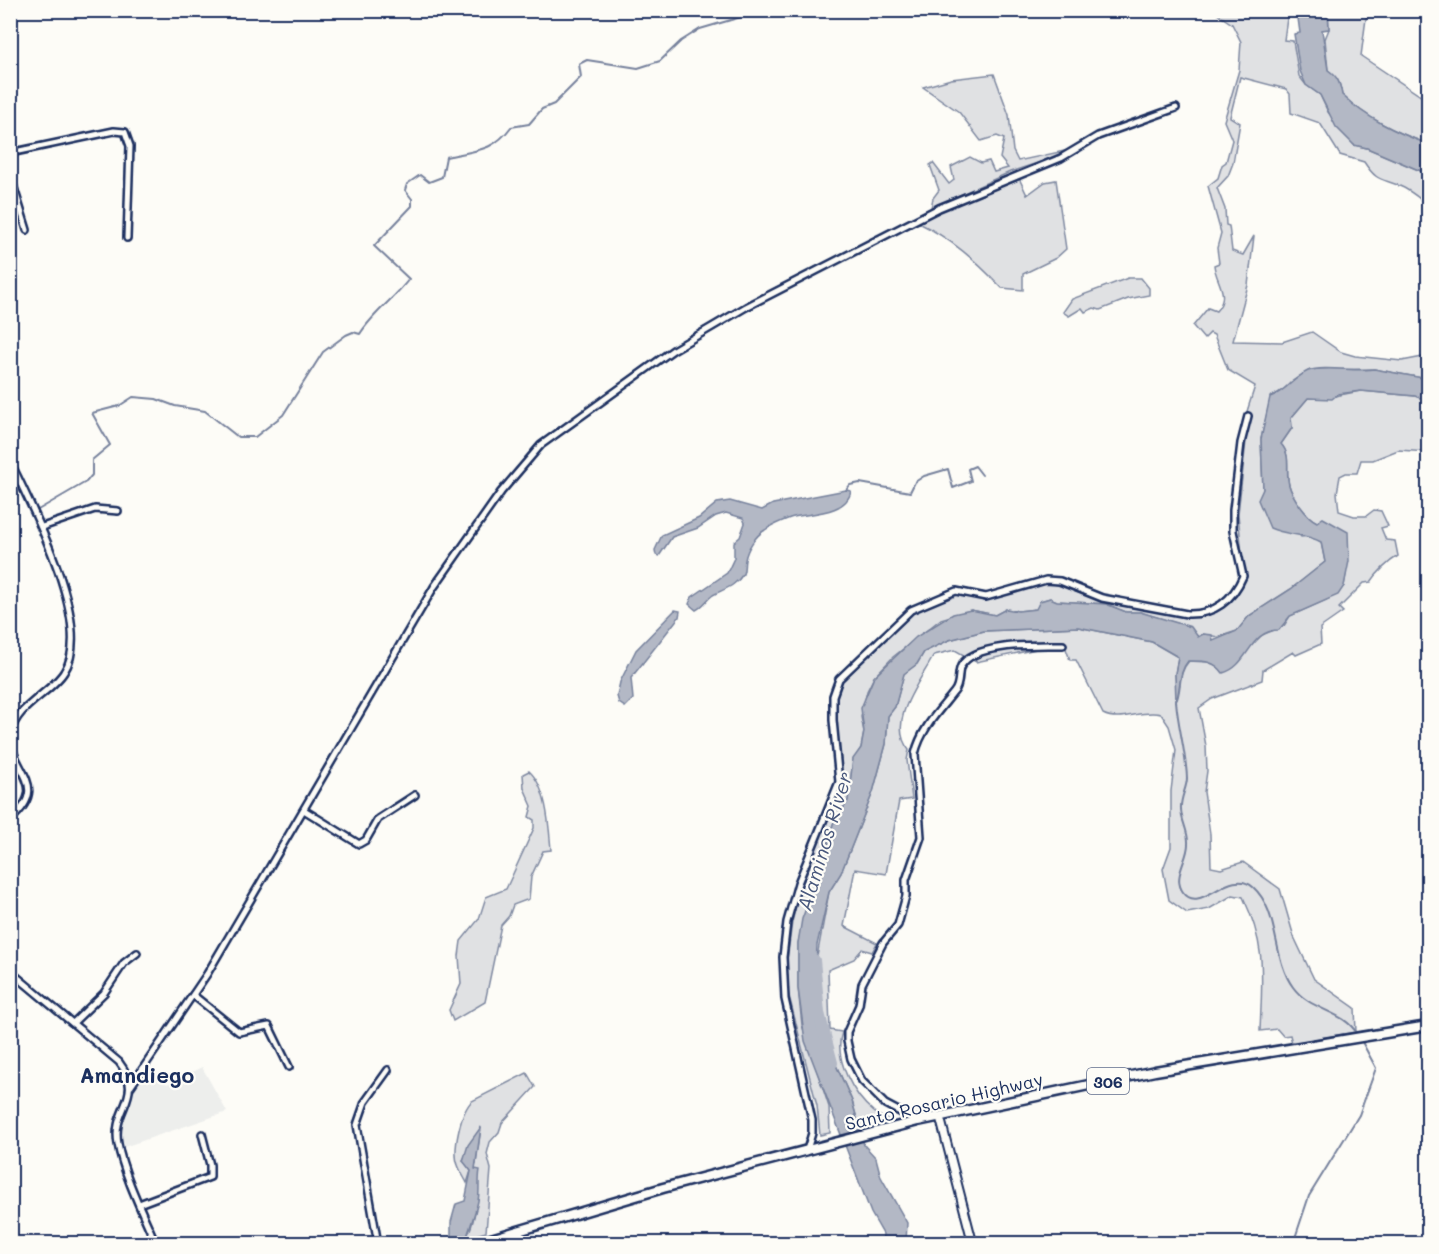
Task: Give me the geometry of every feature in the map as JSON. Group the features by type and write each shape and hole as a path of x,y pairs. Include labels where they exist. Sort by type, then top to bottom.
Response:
{"main road":[{"name":"Santo Rosario Highway","path":"474,1244 503,1239 663,1188 918,1121 1155,1071 1428,1026"}],"street":[{"path":"156,1244 118,1144 119,1119 131,1086 194,995 434,588 501,492 541,445 673,350 746,307 939,208 1061,158 1098,136 1176,108"},
{"path":"10,153 114,131 125,132 130,146 127,238"},
{"path":"10,175 27,230"},
{"path":"807,1150 812,1133 812,1120 784,999 783,957 787,922 798,883 839,782 833,720 833,696 839,679 911,610 956,591 987,597 1046,580 1060,581 1102,598 1187,614 1199,615 1225,603 1243,576 1233,531 1233,510 1241,443 1248,416"},
{"path":"10,461 42,527 66,598 71,655 62,676 28,707 13,726 11,738 26,779 29,798 25,807 10,820"},
{"path":"42,527 95,509 118,511"},
{"path":"918,1121 885,1104 862,1082 851,1059 847,1041 847,1032 860,1005 862,984 883,943 898,925 906,896 906,880 921,837 915,754 917,746 932,718 957,690 962,665 967,660 981,652 1020,644 1063,645"},
{"path":"304,810 359,844 366,840 378,819 415,795"},
{"path":"73,1023 104,993 124,963 137,953"},
{"path":"10,971 119,1062 131,1086"},
{"path":"194,995 239,1032 270,1027 289,1067"},
{"path":"378,1244 357,1125 365,1102 388,1070"},
{"path":"940,1117 973,1244"},
{"path":"139,1204 210,1177 210,1165 202,1134"}],"shaded area":[{"path":"1213,11 1288,11 1284,40 1293,41 1299,76 1306,85 1320,95 1328,112 1354,145 1367,148 1428,174 1428,205 1407,190 1382,180 1364,162 1340,155 1320,123 1291,113 1290,94 1286,89 1240,77 1230,117 1240,123 1233,163 1228,176 1217,188 1225,209 1232,251 1243,255 1254,236 1248,285 1233,341 1282,342 1312,332 1341,352 1355,356 1402,361 1428,356 1428,379 1374,369 1310,370 1291,382 1269,405 1261,439 1263,489 1301,537 1312,536 1321,542 1325,562 1291,589 1249,616 1237,631 1218,637 1203,634 1199,637 1182,625 1140,612 1126,612 1106,604 1057,601 1050,598 1040,601 1037,609 1018,611 1006,609 995,615 971,610 941,619 893,657 874,677 867,691 861,717 864,732 861,748 853,760 848,801 833,824 823,863 807,904 798,943 798,988 802,1025 829,1107 830,1133 820,1135 817,1106 788,992 787,961 792,922 801,886 839,788 835,696 840,680 913,611 954,593 986,600 1049,582 1093,598 1192,617 1205,615 1230,602 1244,575 1238,514 1246,441 1244,421 1255,386 1228,370 1214,335 1210,333 1204,339 1193,326 1208,308 1216,311 1222,300 1214,265 1219,263 1217,248 1221,233 1208,186 1218,178 1222,165 1226,162 1232,140 1224,121 1239,70 1241,42 1232,24"},
{"path":"1297,11 1328,11 1329,29 1322,30 1328,70 1338,81 1342,95 1382,124 1428,144 1428,174 1367,148 1354,145 1336,127 1320,95 1306,85 1300,71 1294,34 1300,33"},
{"path":"1328,11 1367,11 1361,56 1428,101 1428,144 1382,124 1342,95 1338,81 1328,70 1325,39 1329,29"},
{"path":"994,74 1009,115 1013,151 1018,161 1064,151 1062,155 1010,172 931,208 933,198 939,190 930,165 933,163 949,184 954,180 951,167 970,157 981,163 989,161 994,172 1008,168 1000,158 1004,139 997,136 981,141 959,112 923,87 951,79"},
{"path":"1018,176 1027,195 1045,182 1056,180 1066,249 1056,258 1023,274 1023,290 1002,288 962,251 917,222"},
{"path":"1128,278 1141,278 1149,288 1149,295 1128,299 1100,310 1094,308 1085,312 1082,308 1069,316 1063,312 1072,299"},
{"path":"1315,369 1374,369 1428,379 1428,401 1415,396 1361,391 1338,394 1332,399 1308,398 1291,418 1292,428 1281,444 1287,458 1289,485 1300,506 1317,522 1323,518 1348,532 1349,561 1344,586 1338,595 1290,616 1279,630 1261,636 1232,669 1223,673 1212,663 1188,661 1181,676 1176,702 1175,674 1178,657 1152,642 1078,627 984,631 949,640 924,652 917,664 904,674 895,707 888,716 886,744 873,792 841,873 829,892 817,945 815,985 820,1029 852,1101 864,1145 876,1158 881,1177 907,1223 906,1243 882,1243 883,1234 871,1213 805,1041 798,988 798,943 802,919 823,863 833,824 848,801 853,759 861,748 864,732 861,708 874,677 916,637 953,614 971,610 995,615 1006,609 1018,611 1036,609 1040,601 1050,598 1057,601 1106,604 1126,612 1140,612 1191,627 1198,637 1203,634 1212,635 1213,641 1237,631 1249,616 1291,589 1325,562 1321,542 1270,528 1258,500 1263,489 1261,439 1270,397 1298,377"},
{"path":"1361,391 1415,396 1428,401 1428,452 1398,450 1373,460 1361,460 1357,473 1346,473 1340,476 1337,493 1339,511 1354,516 1366,516 1374,510 1381,511 1388,526 1381,528 1386,540 1395,541 1398,556 1390,561 1371,582 1364,583 1339,608 1343,612 1320,628 1321,644 1296,655 1293,652 1263,670 1262,680 1212,699 1199,708 1206,746 1207,771 1204,792 1210,834 1211,867 1221,869 1243,862 1280,889 1294,937 1314,979 1355,1008 1356,1032 1292,1043 1290,1035 1283,1036 1277,1029 1260,1031 1262,978 1259,947 1251,915 1243,897 1233,895 1209,909 1187,913 1169,900 1163,869 1171,847 1171,791 1176,750 1169,726 1161,714 1146,713 1117,717 1103,714 1076,660 1070,660 1064,643 976,662 955,650 934,655 903,715 901,727 903,739 909,750 907,760 912,799 899,801 886,874 855,869 844,926 877,943 872,952 862,949 854,959 828,970 830,1030 842,1032 840,1054 847,1076 859,1097 874,1112 896,1123 861,1132 852,1101 820,1029 815,967 829,892 841,873 873,792 886,744 888,716 895,707 904,673 917,664 924,652 949,640 984,631 1078,627 1152,642 1178,657 1175,674 1177,700 1182,675 1189,661 1208,662 1218,666 1247,650 1262,635 1284,626 1290,616 1326,600 1344,586 1346,574 1317,522 1304,511 1291,490 1286,453 1281,444 1292,428 1291,418 1308,398"},
{"path":"846,490 851,491 848,499 842,505 825,512 790,518 761,533 748,552 744,572 737,582 713,595 696,610 689,604 692,597 727,573 734,558 734,542 740,537 745,523 743,518 726,513 716,516 698,528 672,537 659,556 656,555 655,550 662,535 699,518 717,503 730,501 762,510 773,504"},
{"path":"675,610 680,611 679,617 631,678 633,699 625,707 619,703 617,696 620,682 636,650"},
{"path":"529,771 540,787 543,797 551,850 543,851 531,877 529,899 513,905 509,916 501,925 485,1002 453,1021 449,1010 461,984 459,956 461,941 479,919 486,897 506,889 534,828 534,820 529,817 532,806 524,788 523,774"},
{"path":"202,1067 227,1112 121,1148 118,1140 129,1095 146,1068 167,1084"},
{"path":"527,1073 535,1087 502,1123 499,1132 490,1142 487,1154 491,1169 486,1232 466,1238 473,1222 476,1206 479,1171 475,1170 481,1128 463,1160 471,1171 467,1183 456,1159 464,1113 472,1101"},
{"path":"481,1127 475,1169 480,1170 477,1206 465,1243 451,1243 451,1222 456,1204 465,1201 471,1171 463,1161 468,1145"}],"waterway":[{"path":"31,514 86,482 92,475 92,460 110,445 92,413 119,406 133,397 156,399 175,406 205,411 238,437 255,437 283,415 323,352 346,335 353,332 360,334 409,279 374,246 412,206 412,199 405,190 407,184 420,175 429,182 442,177 446,157 482,149 497,142 511,127 529,124 542,109 554,104 581,77 579,64 587,60 638,68 660,61 681,41 700,29 765,10"},
{"path":"846,490 850,485 860,483 910,492 915,482 924,476 948,469 953,488 971,481 968,469 975,466 982,475"},
{"path":"1176,701 1187,778 1181,805 1188,840 1179,880 1183,892 1190,898 1198,898 1234,882 1244,882 1253,887 1262,897 1268,909 1286,976 1293,987 1309,1001 1344,1020 1358,1035"},
{"name":"Alaminos River","path":"814,960 819,1013 832,1063"},
{"path":"1293,1244 1309,1196 1359,1115 1376,1068 1361,1040"}],"district":[{"name":"Amandiego","path":"137,1074"}]}
